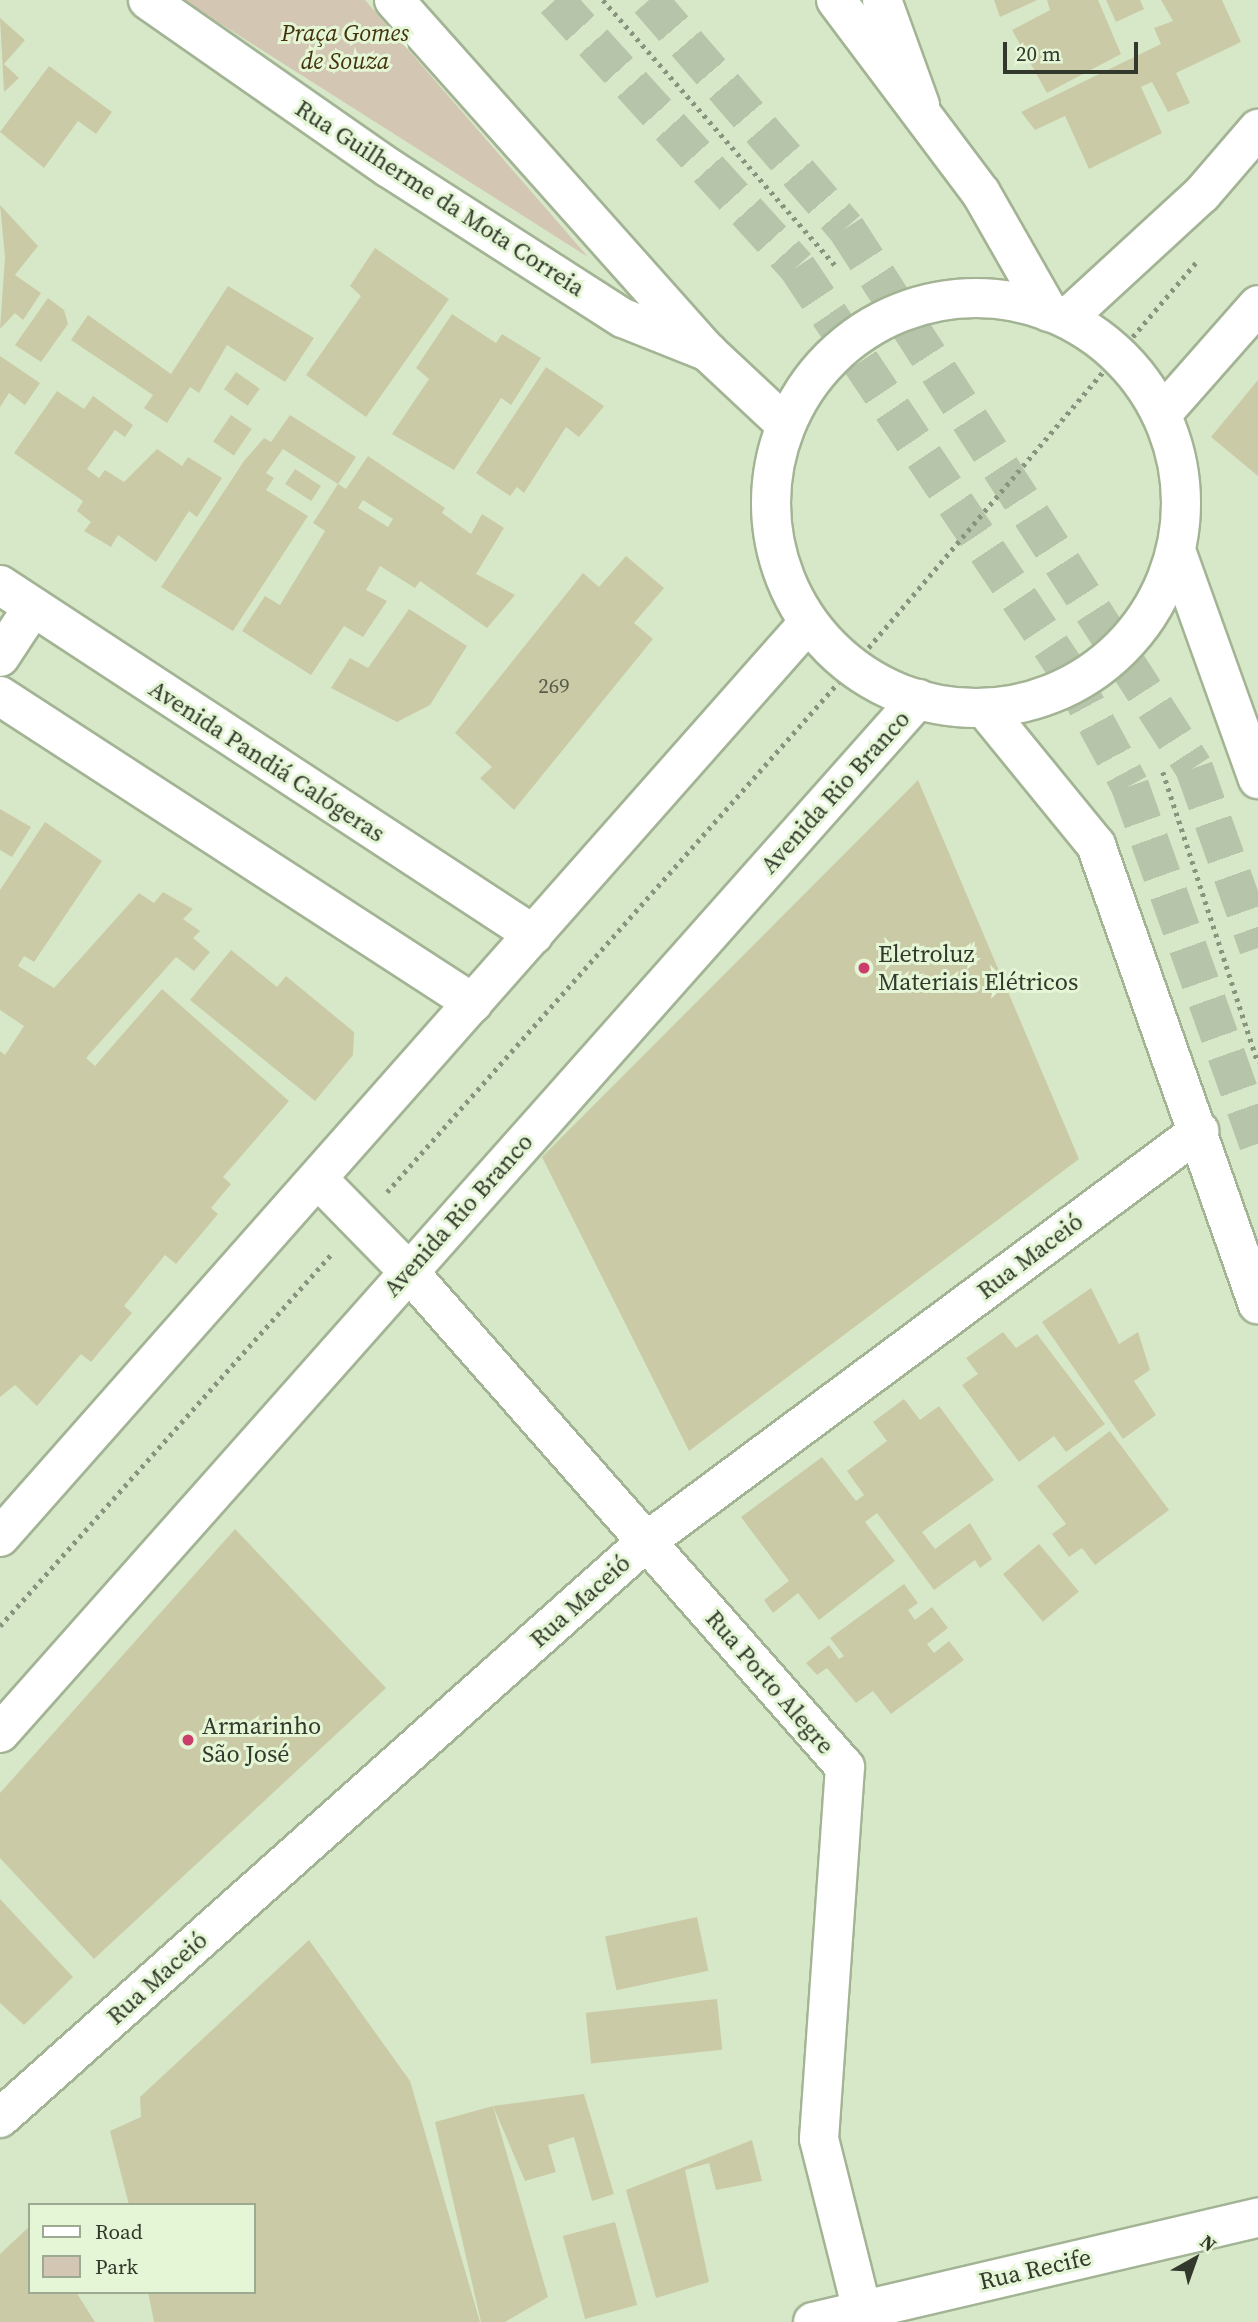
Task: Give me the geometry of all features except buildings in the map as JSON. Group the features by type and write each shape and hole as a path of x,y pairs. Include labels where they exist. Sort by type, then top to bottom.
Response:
{"main road":[{"name":"Rua Guilherme da Mota Correia","path":"148,0 389,169 612,310 708,352"},
{"path":"394,0 708,352 784,423"},
{"path":"836,0 981,193 1058,315"},
{"path":"882,0 922,111"},
{"path":"1058,315 1202,194 1258,129"},
{"path":"1178,556 1153,609 1110,660 1052,695 985,709 918,699 852,667 808,623 777,560 769,491 784,423 820,366 873,323 935,300 1024,303 1058,315 1115,353 1162,414 1180,478 1178,556 1258,779"},
{"path":"1162,414 1258,305"},
{"name":"Avenida Pandiá Calógeras","path":"0,586 534,935"},
{"path":"0,657 33,607"},
{"path":"3,1527 320,1181 808,623"},
{"path":"0,696 473,1003"},
{"name":"Avenida Rio Branco","path":"0,1733 918,699"},
{"path":"985,709 1096,845 1258,1304"},
{"name":"Rua Maceió","path":"0,2118 647,1541 1199,1131"},
{"name":"Rua Porto Alegre","path":"320,1181 408,1271 845,1767 819,2139 863,2315"},
{"name":"Rua Recife","path":"813,2322 863,2315 1258,2218"}],"path":[{"path":"603,0 835,265"},
{"path":"0,1626 852,667 1115,353 1204,253"},
{"path":"1163,772 1258,1063"}],"green space":[{"name":"Praça Gomes de Souza","path":"183,0 365,0 588,257"}],"tunnel":[{"path":"555,0 797,267 1069,673 1130,786 1258,1144"},
{"path":"649,0 846,228 1194,768 1258,948"}],"place":[{"name":"Eletroluz Materiais Elétricos","path":"864,968"},
{"name":"Armarinho São José","path":"188,1740"}]}
